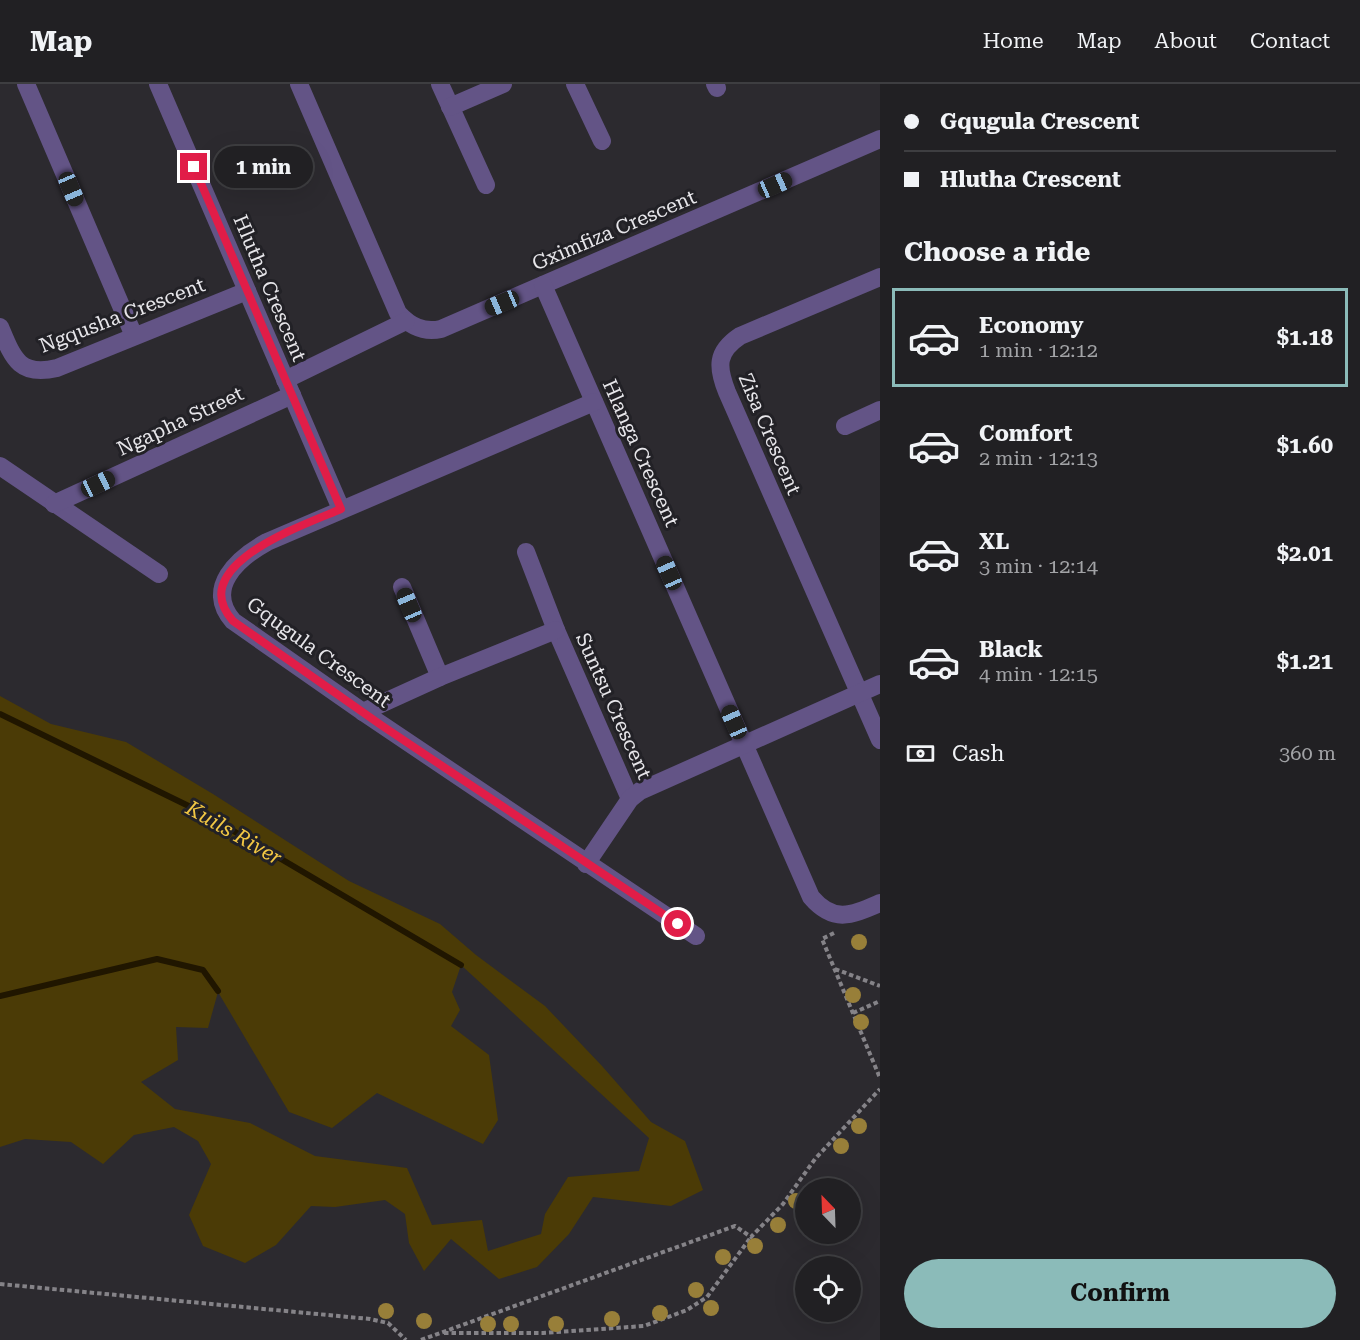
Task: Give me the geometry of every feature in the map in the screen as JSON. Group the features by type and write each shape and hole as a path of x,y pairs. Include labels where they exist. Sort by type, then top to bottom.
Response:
{"street":[{"path":"26,84 134,336"},
{"name":"Hlutha Crescent","path":"158,84 341,509"},
{"path":"299,84 398,314 406,321"},
{"path":"440,84 486,185"},
{"path":"450,107 503,84"},
{"path":"575,84 602,141"},
{"name":"Gximfiza Crescent","path":"406,321 426,331 441,329 880,139"},
{"name":"Zisa Crescent","path":"880,277 740,336 724,350 720,369 727,392 880,740"},
{"name":"Hlanga Crescent","path":"543,285 811,897 827,912 853,915"},
{"name":"Ngqusha Crescent","path":"0,327 15,358 28,370 57,368 247,291"},
{"name":"Ngapha Street","path":"54,504 288,387 406,321"},
{"name":"Gqugula Crescent","path":"594,402 267,542 243,559 227,577 223,587 223,605 233,621 363,712 696,936"},
{"path":"845,426 880,410"},
{"path":"0,466 159,574"},
{"name":"Suntsu Crescent","path":"526,552 556,630 630,799"},
{"path":"402,587 440,677"},
{"name":"Suntsu Crescent","path":"363,712 440,677 556,630"},
{"path":"586,864 630,799 658,782 880,684"},
{"path":"853,915 880,903"}],"path":[{"path":"853,915 856,923 822,939 880,1078"},
{"path":"834,968 880,986"},
{"path":"853,1013 880,1001"},
{"path":"439,1333 543,1333 644,1326 687,1310 707,1297 751,1237 783,1204 815,1159 880,1089"},
{"path":"421,1340 735,1226 751,1237"},
{"path":"0,1284 370,1319 388,1323 406,1340"}],"shaded area":[{"path":"0,696 51,724 126,742 213,794 349,881 440,924 476,955 545,1006 651,1122 685,1141 703,1190 671,1206 593,1197 569,1234 537,1267 499,1279 451,1239 424,1271 409,1243 405,1214 385,1200 335,1207 311,1206 276,1245 245,1263 203,1246 189,1215 211,1164 198,1141 174,1127 134,1135 103,1164 71,1142 25,1139 0,1147","holes":["461,965 649,1138 639,1171 568,1177 545,1214 541,1234 488,1251 482,1220 432,1225 407,1168 315,1156 250,1123 175,1109 141,1082 178,1060 176,1027 208,1028 218,992 289,1112 332,1128 377,1093 483,1144 498,1120 489,1055 451,1026 460,1010 452,992"]}],"waterway":[{"name":"Kuils River","path":"0,714 203,813 461,965"},
{"name":"Kuils River","path":"0,996 157,959 203,970 218,991"}],"route":[{"path":"194,167 341,509 267,542 243,559 227,577 223,587 223,605 226,613 233,621 363,712 678,924"}]}
